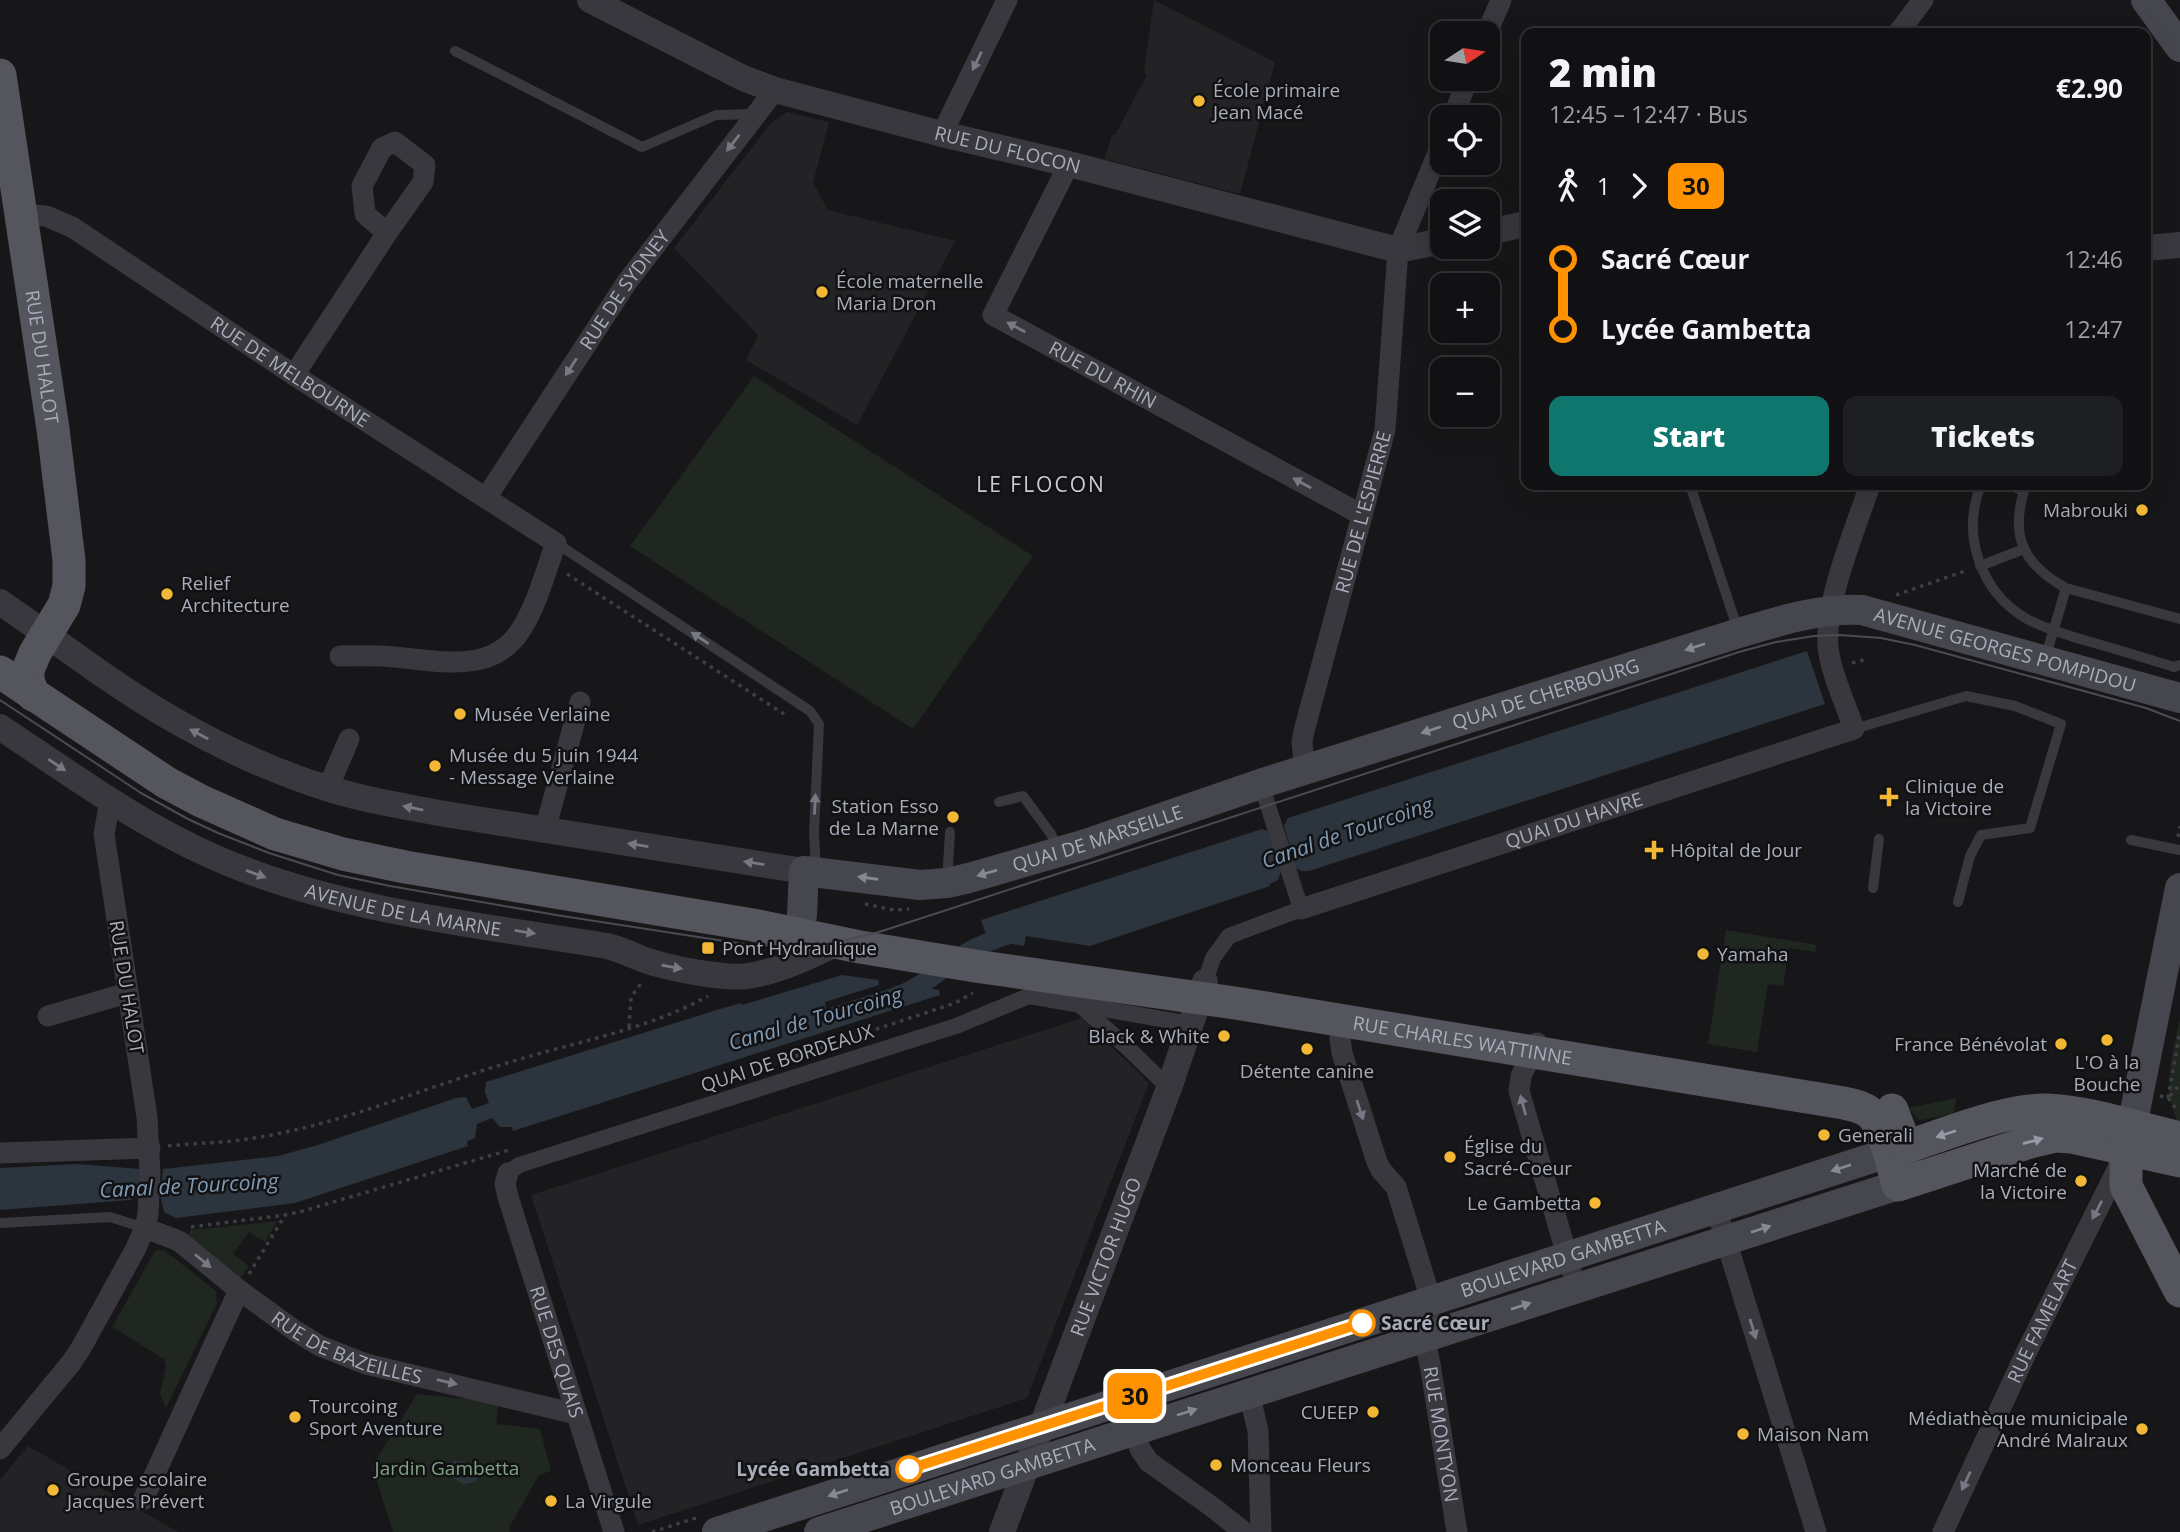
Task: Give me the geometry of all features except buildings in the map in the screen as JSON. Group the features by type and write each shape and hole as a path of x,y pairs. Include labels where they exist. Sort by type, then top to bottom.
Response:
{"main road":[{"path":"2148,0 2180,27"},
{"path":"2148,0 2180,47"},
{"name":"RUE DU HALOT","path":"0,75 10,216 53,429 69,560 67,596 21,679"},
{"name":"QUAI DE CHERBOURG","path":"1261,784 1739,633 1789,618 1831,610"},
{"name":"AVENUE GEORGES POMPIDOU","path":"1831,610 1862,610 2180,698"},
{"path":"0,651 21,679 187,774 257,808 310,827 360,840 802,925 838,942 914,956 975,979"},
{"name":"QUAI DE MARSEILLE","path":"932,892 1261,784"},
{"path":"802,925 810,871 932,892"},
{"path":"2180,888 2126,1186 2180,1292"},
{"name":"RUE CHARLES WATTINNE","path":"802,925 1008,954 1198,1001 1537,1044"},
{"path":"2136,1139 2180,964"},
{"name":"RUE CHARLES WATTINNE","path":"975,979 1198,1001 1537,1044 1855,1106 1875,1118 1897,1150 1907,1182"},
{"name":"BOULEVARD GAMBETTA","path":"717,1532 1993,1119 2031,1111 2056,1111 2136,1139"},
{"name":"BOULEVARD GAMBETTA","path":"819,1532 2049,1137 2136,1139"},
{"path":"2136,1139 2180,1138"},
{"path":"2136,1139 2180,1161"}],"street":[{"name":"RUE DU FLOCON","path":"590,0 743,78 775,90 1398,250 1430,243"},
{"path":"942,134 1007,0"},
{"path":"1902,28 1923,0"},
{"path":"1491,21 1498,2"},
{"name":"RUE DE SYDNEY","path":"486,498 627,282 775,90"},
{"name":"RUE DU RHIN","path":"1069,164 993,315 1362,515"},
{"name":"RUE DE L'ESPIERRE","path":"1305,770 1302,742 1304,732 1384,440 1398,250 1430,172"},
{"name":"RUE DE MELBOURNE","path":"10,216 46,216 72,227 294,375 556,543"},
{"path":"1500,229 1521,225"},
{"path":"294,375 387,233"},
{"path":"2151,248 2180,245"},
{"path":"1854,729 1828,649 1831,610 1868,490"},
{"path":"341,656 376,656 456,663 492,656 514,640 524,626 556,543"},
{"path":"0,602 179,723 244,756 328,788 399,806 810,871"},
{"path":"545,831 580,702"},
{"name":"AVENUE DE LA MARNE","path":"0,727 110,801 169,835 222,860 319,895 377,908 607,946 622,949 653,963 732,977 783,967 838,942"},
{"name":"QUAI DU HAVRE","path":"1198,1001 1213,958 1229,936 1301,909 1854,729"},
{"path":"328,788 349,739"},
{"path":"1261,784 1301,909"},
{"name":"RUE DU HALOT","path":"110,801 104,834 150,1148 149,1199 145,1228"},
{"path":"783,967 798,952 802,925"},
{"path":"48,1016 127,993"},
{"name":"QUAI DE BORDEAUX","path":"508,1173 519,1165 956,1026 1028,996 1080,1004 1198,1001"},
{"name":"RUE VICTOR HUGO","path":"1002,1532 1169,1088 1198,1001"},
{"path":"1080,1004 1169,1088"},
{"path":"1342,1020 1342,1053 1377,1162 1396,1187 1431,1300 1424,1337"},
{"path":"1537,1044 1521,1076 1519,1091 1577,1288"},
{"name":"RUE FAMELART","path":"1943,1532 2074,1254 2136,1139"},
{"path":"0,1153 150,1148"},
{"name":"RUE DES QUAIS","path":"508,1173 505,1184 508,1197 614,1532"},
{"path":"1716,1209 1816,1532"},
{"path":"0,1449 71,1363 145,1228"},
{"name":"RUE DE BAZEILLES","path":"145,1228 179,1241 294,1330 341,1355 366,1364 576,1414"},
{"path":"143,1500 239,1290"},
{"name":"RUE MONTYON","path":"1424,1337 1457,1532"},
{"path":"1249,1393 1258,1431 1261,1532"},
{"path":"1134,1429 1140,1449 1149,1462 1244,1532"},
{"path":"1211,1506 1228,1511 1244,1507 1254,1499 1259,1485"}],"lane":[{"path":"456,51 642,147 716,115 755,114"},
{"path":"1692,490 1739,633"},
{"path":"1979,490 1974,502 1972,521 1974,544 1980,566 2006,602 2026,619 2054,631 2174,667 2180,665"},
{"path":"2022,490 2024,491 2018,510 2019,529 2024,549 2035,567 2066,588 2180,619"},
{"name":"RUE DE MELBOURNE","path":"556,543 810,711 819,724 810,871"},
{"path":"1980,566 2024,549"},
{"path":"2045,661 2066,588"},
{"path":"1854,729 1966,696 2015,706 2061,724 2030,828 1981,835 1970,856 1958,902"},
{"path":"999,802 1023,796 1060,851"},
{"path":"932,892 950,832"},
{"path":"1873,888 1879,839"},
{"path":"2131,840 2180,850"},
{"path":"0,1223 110,1217 145,1228"}],"path":[{"path":"1887,598 1980,566"},
{"path":"566,574 786,715"},
{"path":"853,902 894,910 932,892"},
{"path":"629,1027 631,997 653,963"},
{"path":"763,1067 955,1003 975,979"},
{"path":"150,1148 247,1139 310,1126 685,1009 712,994"},
{"path":"2180,1032 2168,1098 2180,1084"},
{"path":"185,1227 285,1215 520,1146"},
{"path":"239,1290 285,1215"}],"shaded area":[{"name":"École primaire Jean Macé","path":"1154,0 1275,62 1240,194 1104,159 1112,135 1115,135 1147,75 1144,71"},
{"name":"École maternelle Maria Dron","path":"787,112 829,122 813,183 828,210 955,241 857,425 746,360 758,335 674,248 771,123"},
{"name":"Lycée Gambetta","path":"1082,1018 1149,1083 1027,1398 638,1525 531,1195"},
{"name":"Groupe scolaire Jacques Prévert","path":"28,1446 178,1532 0,1532 0,1480"}],"green space":[{"path":"754,376 1033,556 913,729 630,546"},
{"path":"1726,930 1817,945 1815,952 1789,948 1783,986 1768,984 1757,1052 1708,1044"},
{"path":"2180,1019 2180,1124 2174,1112 2169,1086"},
{"path":"1957,1098 1953,1114 1919,1120 1908,1108"},
{"path":"277,1221 265,1242 249,1232 233,1254 249,1266 240,1279 187,1236 191,1230"},
{"path":"164,1250 216,1291 217,1303 166,1408 160,1394 166,1367 164,1359 112,1327 155,1251"},
{"name":"Jardin Gambetta","path":"417,1394 499,1402 496,1424 540,1429 551,1471 539,1475 509,1528 510,1532 393,1532 372,1466"}],"water":[{"path":"1807,651 1825,704 1309,871 1296,868 1284,826 1288,818"},
{"path":"1262,829 1268,831 1281,871 1278,880 1270,886 1090,946 1026,936 1024,946 980,938 987,936 981,920"},
{"path":"842,975 878,980 879,985 825,1002 826,1009 902,985 939,990 940,995 513,1131 512,1127 500,1127 492,1118 477,1124 475,1138 467,1141 468,1146 295,1203 176,1218 164,1212 160,1193 146,1194 130,1200 0,1210 0,1168 77,1164 140,1169 147,1181 162,1181 163,1169 278,1156 456,1098 466,1097 472,1109 489,1103 485,1092 486,1082 720,1009"},
{"path":"454,1461 472,1467 477,1478 475,1482 464,1484 449,1476 447,1466"}],"waterway":[{"name":"Canal de Tourcoing","path":"894,997 923,983 974,949 1014,933"}],"tram line":[{"path":"0,700 141,793 188,819 269,853 338,875 556,915 750,945 808,946 879,932 1776,642 1840,635 1881,638 2146,708 2180,721"}],"bus line":[{"name":"30","path":"909,1469 1362,1323"}],"place":[{"name":"École primaire Jean Macé","path":"1199,101"},
{"name":"École maternelle Maria Dron","path":"822,292"},
{"name":"Mabrouki","path":"2142,510"},
{"name":"Relief Architecture","path":"167,594"},
{"name":"Musée Verlaine","path":"460,714"},
{"name":"Musée du 5 juin 1944 - Message Verlaine","path":"435,766"},
{"name":"Clinique de la Victoire","path":"1889,797"},
{"name":"Station Esso de La Marne","path":"953,817"},
{"name":"Hôpital de Jour","path":"1654,850"},
{"name":"Pont Hydraulique","path":"708,948"},
{"name":"Yamaha","path":"1703,954"},
{"name":"Black & White","path":"1224,1036"},
{"name":"L'O à la Bouche","path":"2107,1040"},
{"name":"France Bénévolat","path":"2061,1044"},
{"name":"Détente canine","path":"1307,1049"},
{"name":"Generali","path":"1824,1135"},
{"name":"Église du Sacré-Coeur","path":"1450,1157"},
{"name":"Marché de la Victoire","path":"2081,1181"},
{"name":"Le Gambetta","path":"1595,1203"},
{"name":"Sacré Cœur","path":"1362,1323"},
{"name":"CUEEP","path":"1373,1412"},
{"name":"Tourcoing Sport Aventure","path":"295,1417"},
{"name":"Médiathèque municipale André Malraux","path":"2142,1429"},
{"name":"Maison Nam","path":"1743,1434"},
{"name":"Monceau Fleurs","path":"1216,1465"},
{"name":"Lycée Gambetta","path":"909,1469"},
{"name":"Groupe scolaire Jacques Prévert","path":"53,1490"},
{"name":"La Virgule","path":"551,1501"}],"district":[{"name":"LE FLOCON","path":"1041,484"}]}
